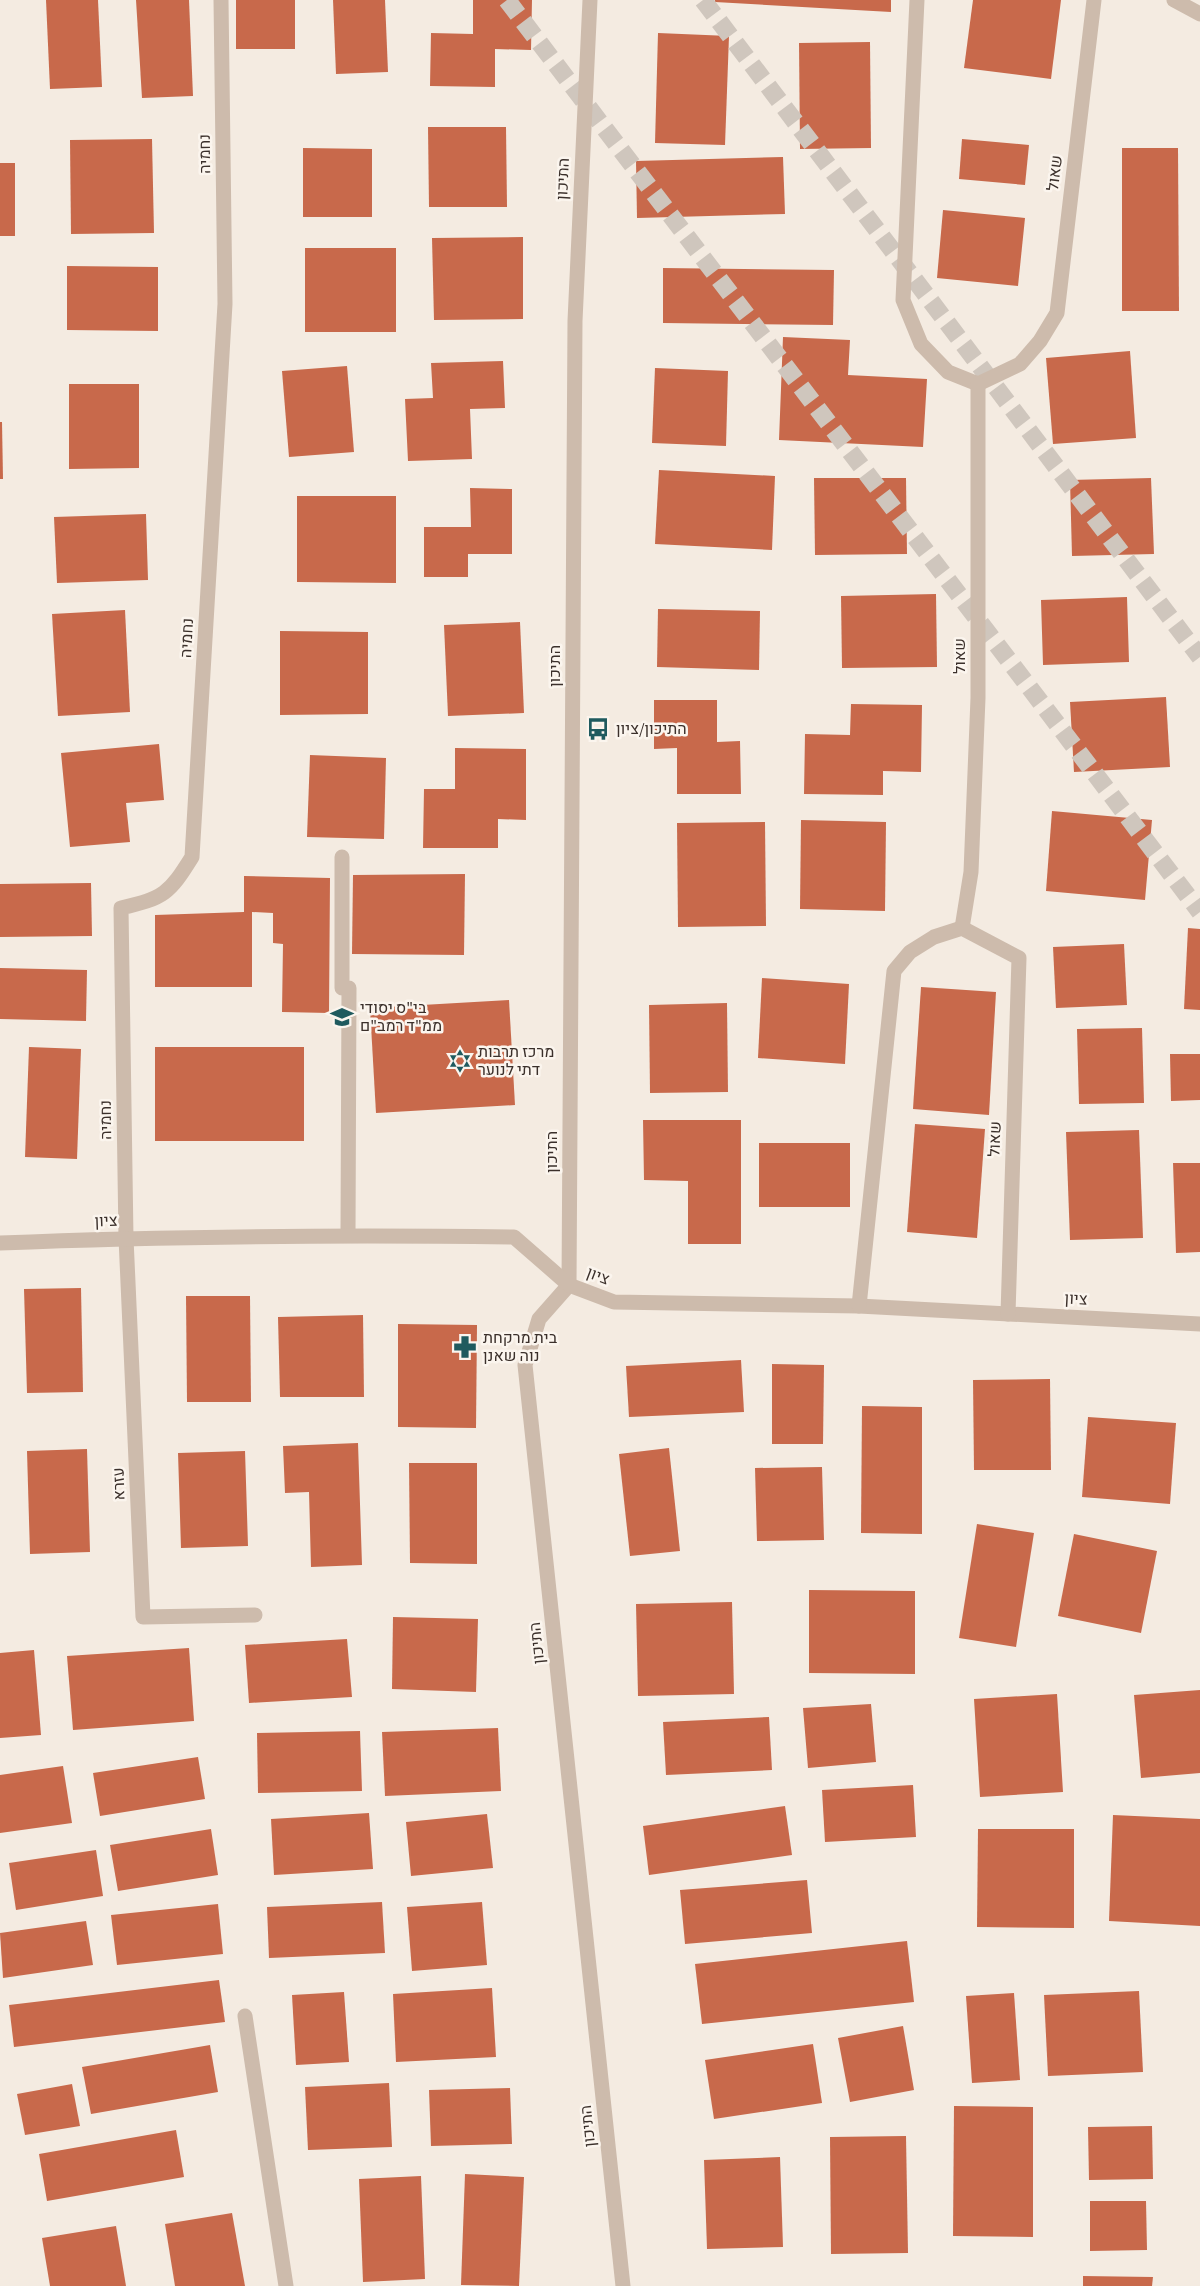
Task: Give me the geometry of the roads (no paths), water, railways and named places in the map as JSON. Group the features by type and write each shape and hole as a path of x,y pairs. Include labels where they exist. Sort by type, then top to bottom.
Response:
{"street":[{"name":"נחמיה","path":"126,1238 122,908 153,900 175,885 192,857 225,304 221,0"},
{"name":"התיכון","path":"590,0 574,321 569,1285 539,1319 525,1365 623,2286"},
{"path":"917,0 903,300 921,344 948,372 978,384"},
{"name":"שאול","path":"1008,1314 1019,958 962,928 971,872 978,698 978,384 1020,364 1040,342 1057,313 1094,0"},
{"path":"1174,0 1200,14"},
{"path":"342,857 342,988 349,987 348,1235"},
{"path":"859,1306 894,971 910,952 934,937 962,928"},
{"name":"ציון","path":"0,1243 126,1238 348,1235 514,1237 569,1285 614,1302 859,1306 1200,1324"},
{"name":"עזרא","path":"126,1238 142,1617 255,1615"},
{"path":"244,2016 286,2286"}],"tunnel":[{"path":"507,0 1200,912"},
{"path":"703,0 1200,657"}],"place":[{"name":"התיכון/ציון","path":"598,729"},
{"name":"בי\"ס יסודי ממ\"ד רמב\"ם","path":"342,1017"},
{"name":"מרכז תרבות דתי לנוער","path":"460,1061"},
{"name":"בית מרקחת נוה שאנן","path":"465,1347"}]}
